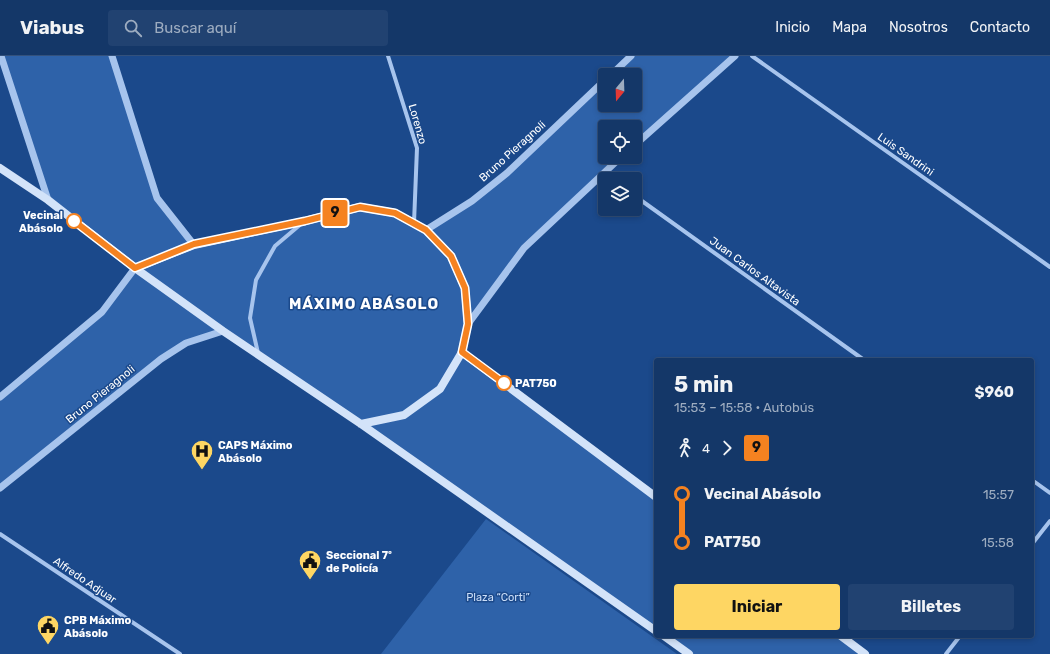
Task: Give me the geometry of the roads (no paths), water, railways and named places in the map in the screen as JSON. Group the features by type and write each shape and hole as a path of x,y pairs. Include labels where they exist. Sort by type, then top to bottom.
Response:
{"main road":[{"path":"0,168 48,200 135,268 258,355 361,424 654,630"},
{"path":"135,268 194,244 305,221 360,207 395,213 426,230 451,256 465,288 468,324 462,352 440,389 404,415 361,424"},
{"path":"462,352 654,496"},
{"path":"667,638 689,654"},
{"path":"844,638 865,654"}],"street":[{"path":"1,56 48,200"},
{"path":"112,56 157,198 194,244"},
{"name":"Lorenzo","path":"388,56 417,148 414,223"},
{"path":"618,68 631,56"},
{"path":"642,139 736,56"},
{"name":"Luis Sandrini","path":"752,56 1050,267"},
{"name":"Bruno Pieragnoli","path":"426,230 472,201 507,172 598,87"},
{"path":"604,172 613,164"},
{"path":"468,324 524,248 598,178"},
{"name":"Juan Carlos Altavista","path":"642,201 861,358"},
{"path":"258,355 250,318 256,280 275,246 305,221"},
{"path":"0,397 102,312 135,268"},
{"name":"Bruno Pieragnoli","path":"0,488 161,359 186,343 223,330"},
{"path":"1034,481 1050,493"},
{"path":"1034,541 1050,521"},
{"name":"Alfredo Adjuar","path":"0,534 180,654"},
{"path":"946,654 958,638"}],"place":[{"name":"Vecinal Abásolo","path":"74,221"},
{"name":"PAT750","path":"504,383"},
{"name":"CAPS Máximo Abásolo","path":"202,470"},
{"name":"Seccional 7º de Policía","path":"310,580"},
{"name":"CPB Máximo Abásolo","path":"48,646"}],"district":[{"name":"MÁXIMO ABÁSOLO","path":"364,304"}],"park label":[{"name":"Plaza “Corti”","path":"498,597"}]}
